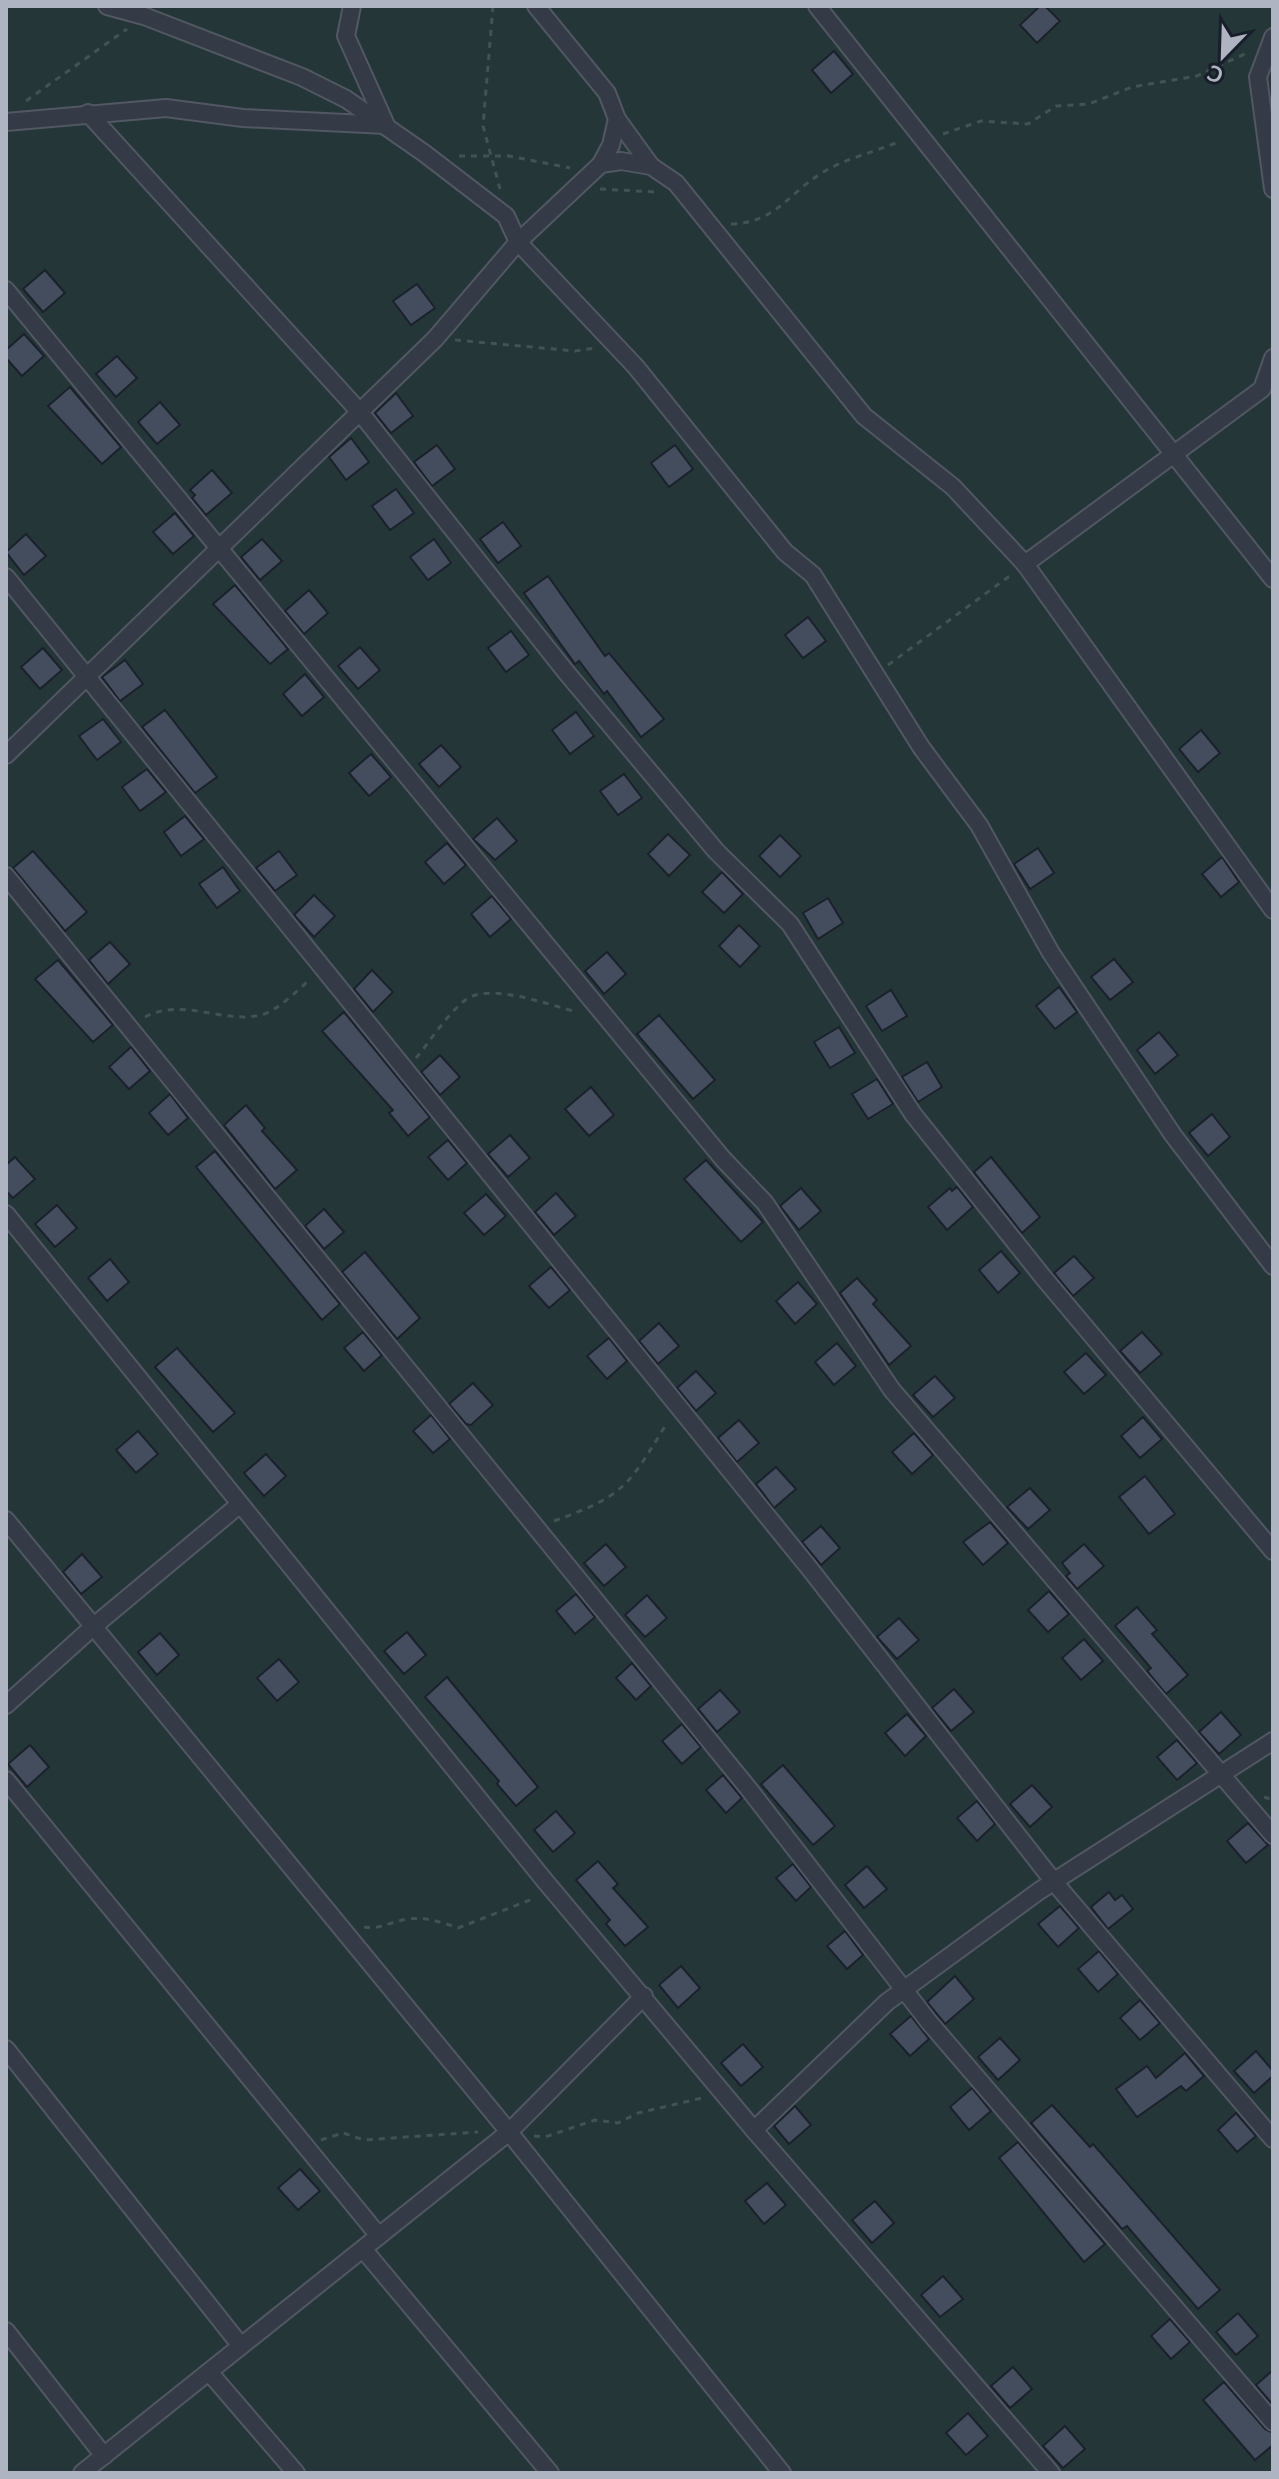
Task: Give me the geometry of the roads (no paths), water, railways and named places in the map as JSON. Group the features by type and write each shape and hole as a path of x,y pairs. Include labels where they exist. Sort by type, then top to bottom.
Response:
{"street":[{"path":"107,6 144,16 302,77 386,125 506,216 518,242 614,344 785,552 813,575 921,747 979,825 1051,953 1173,1135 1273,1266"},
{"path":"352,6 346,36 386,125"},
{"path":"536,6 607,93 617,119 651,166 684,192 864,416 953,487 1025,564 1273,910"},
{"path":"817,6 1273,579"},
{"path":"1271,41 1258,77 1273,189"},
{"path":"6,122 166,108 243,118 386,125"},
{"path":"88,113 359,411 556,660 716,851 790,924 913,1114 1043,1277 1273,1551"},
{"path":"6,755 435,339 518,242 598,168 611,145 617,119"},
{"path":"598,168 621,161 651,166"},
{"path":"6,290 723,1159 765,1203 892,1390 1273,1835"},
{"path":"1025,564 1174,457 1262,389 1273,358"},
{"path":"6,577 678,1406 1054,1882 1273,2139"},
{"path":"6,876 748,1788 906,1988 929,2022 1273,2422"},
{"path":"6,1214 545,1881 754,2130 1051,2473"},
{"path":"6,1705 94,1626 239,1505"},
{"path":"6,1520 509,2132 782,2473"},
{"path":"754,2130 887,2002 1054,1882 1273,1741"},
{"path":"6,1780 379,2236"},
{"path":"82,2473 509,2132 644,1996"},
{"path":"6,2049 241,2346"},
{"path":"363,2249 550,2473"},
{"path":"6,2331 104,2456"},
{"path":"209,2372 296,2473"}]}
